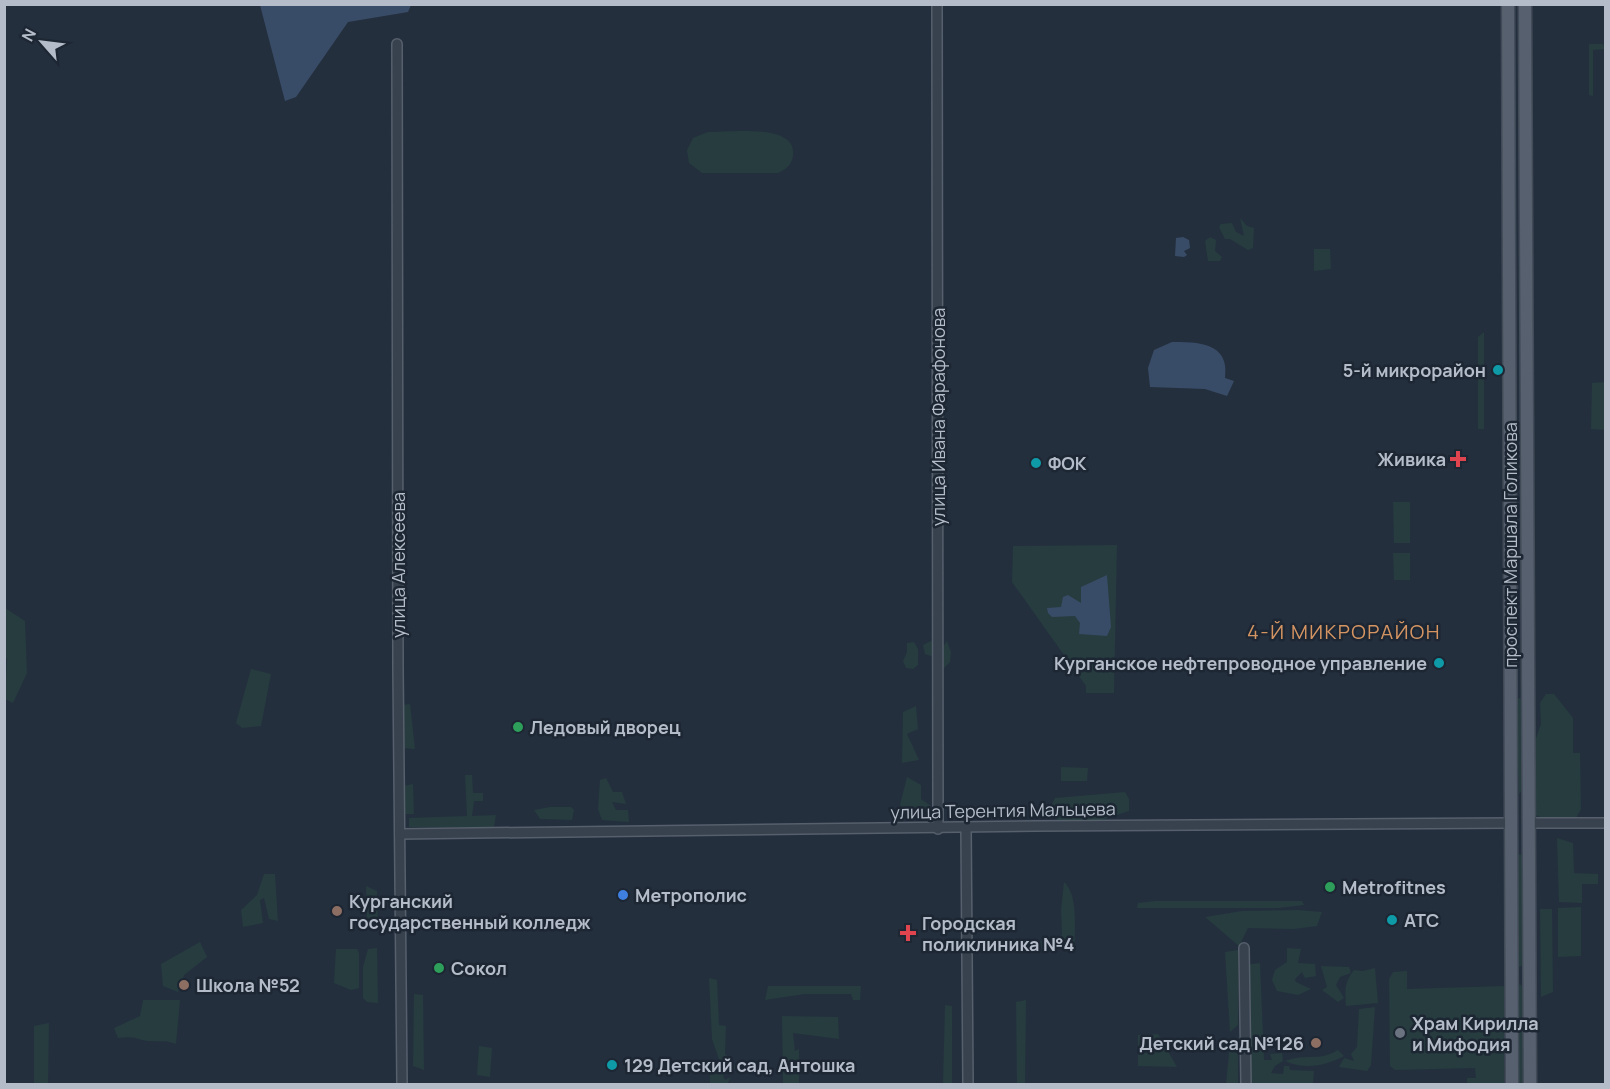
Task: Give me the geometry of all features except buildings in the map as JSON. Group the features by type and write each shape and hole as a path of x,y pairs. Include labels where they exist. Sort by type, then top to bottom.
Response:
{"main road":[{"name":"проспект Маршала Голикова","path":"1508,4 1512,1084"},
{"name":"проспект Маршала Голикова","path":"1525,4 1530,1084"},
{"path":"1510,583 1528,582"},
{"path":"1511,689 1528,689"},
{"name":"улица Терентия Мальцева","path":"1511,823 1529,823"},
{"path":"1512,975 1530,975"}],"street":[{"name":"улица Ивана Фарафонова","path":"937,4 938,829"},
{"name":"улица Алексеева","path":"397,45 398,660 402,1084"},
{"name":"улица Терентия Мальцева","path":"400,834 1511,823"},
{"name":"улица Терентия Мальцева","path":"1529,823 1605,823"},
{"path":"966,828 968,1084"},
{"path":"1244,948 1246,1084"}],"green space":[{"path":"1589,44 1603,44 1605,49 1593,50 1593,96 1589,95"},
{"path":"708,132 771,133 790,142 793,151 791,162 778,173 702,173 689,163 687,150 693,138"},
{"path":"1240,218 1247,226 1254,228 1253,248 1248,250 1230,239 1225,239 1219,227 1221,224 1232,223 1236,232 1244,236"},
{"path":"1210,237 1216,240 1215,251 1222,257 1220,261 1208,261 1205,241"},
{"path":"1314,249 1330,249 1331,269 1314,271"},
{"path":"1484,332 1484,429 1478,429 1478,337"},
{"path":"1605,382 1605,430 1591,429 1592,383"},
{"path":"1393,502 1410,502 1410,543 1394,543"},
{"path":"1117,545 1114,693 1086,693 1086,686 1012,582 1013,546"},
{"path":"1393,553 1410,553 1410,580 1394,580"},
{"path":"5,608 25,621 27,673 13,703 5,699 7,659 5,655"},
{"path":"937,638 941,650 947,641 951,652 950,662 943,669 940,659 925,654 923,645"},
{"path":"914,642 918,649 918,665 913,669 906,668 903,661 907,652 907,643"},
{"path":"251,669 271,674 261,726 242,728 236,723"},
{"path":"1546,694 1554,694 1573,718 1573,753 1580,753 1581,809 1576,818 1542,818 1536,815 1535,741 1541,724 1540,703"},
{"path":"1516,699 1522,700 1523,789 1519,794"},
{"path":"410,704 415,749 402,748 403,705"},
{"path":"916,706 918,729 907,734 919,760 902,763 903,712"},
{"path":"1061,767 1088,768 1087,781 1061,781"},
{"path":"465,775 472,775 473,793 483,793 483,801 474,801 472,816 496,815 494,827 409,827 409,818 467,816"},
{"path":"907,777 921,785 921,799 931,806 922,814 907,812 900,805"},
{"path":"606,778 613,792 622,792 626,804 612,802 616,810 628,810 629,822 602,820 598,809 600,780"},
{"path":"413,784 414,814 402,814 403,786"},
{"path":"1125,792 1129,799 1129,811 1092,823 1077,820 1063,822 1046,815 1055,798"},
{"path":"571,807 574,810 572,820 540,819 534,810"},
{"path":"1557,838 1573,843 1574,873 1598,874 1598,884 1582,884 1582,903 1559,902"},
{"path":"1520,854 1523,856 1524,964 1520,967 1517,966 1516,857"},
{"path":"264,874 275,874 278,921 269,919 264,898 260,900 263,923 243,927 241,910 257,895"},
{"path":"1064,882 1069,888 1074,904 1075,948 1042,950 1038,942 1062,935 1061,910"},
{"path":"366,886 377,891 378,928 367,927"},
{"path":"1302,901 1304,905 1279,908 1137,908 1138,903"},
{"path":"1581,907 1581,956 1558,957 1558,908"},
{"path":"1540,909 1552,909 1553,992 1541,997"},
{"path":"1242,911 1322,912 1317,926 1294,929 1248,928 1239,946 1205,917"},
{"path":"200,942 207,957 184,975 178,992 163,986 161,964"},
{"path":"377,948 378,1003 367,1002 363,998 363,967 368,949"},
{"path":"1287,948 1301,949 1298,963 1315,964 1316,976 1305,978 1302,972 1295,979 1296,982 1311,989 1298,995 1277,991 1272,980 1275,970 1287,962"},
{"path":"336,949 357,949 359,988 351,990 334,983"},
{"path":"1238,950 1238,1025 1230,1032 1225,952"},
{"path":"1260,963 1264,1060 1272,1060 1270,1054 1282,1053 1283,1061 1275,1066 1271,1073 1283,1074 1284,1066 1289,1066 1290,1070 1314,1071 1313,1084 1246,1084 1244,965"},
{"path":"1321,966 1349,967 1351,973 1340,977 1336,985 1344,998 1338,1002 1322,990 1327,987"},
{"path":"1375,968 1378,1003 1346,1006 1346,987 1354,970 1363,971"},
{"path":"1407,971 1407,989 1504,986 1504,1084 1467,1084 1467,1078 1476,1078 1475,1068 1395,1070 1390,1066 1389,979 1393,972"},
{"path":"709,978 717,980 719,1025 726,1026 725,1054 737,1068 723,1076 725,1080 731,1077 727,1084 710,1084 710,1073 720,1073 721,1065 712,1039"},
{"path":"1520,984 1522,986 1524,1084 1518,1084 1517,986"},
{"path":"768,986 861,986 860,1000 853,1000 851,994 805,994 765,1000"},
{"path":"414,994 423,995 424,1070 413,1066"},
{"path":"143,1000 180,1000 176,1044 130,1037 118,1038 114,1028 140,1016"},
{"path":"1026,1000 1025,1084 1017,1084 1016,1002"},
{"path":"945,1005 952,1006 952,1084 943,1084"},
{"path":"1375,1007 1371,1065 1367,1071 1339,1067 1344,1058 1354,1061 1351,1054 1357,1047 1359,1009"},
{"path":"782,1016 838,1017 839,1039 793,1033 795,1051 799,1049 799,1084 783,1084"},
{"path":"49,1023 48,1084 34,1084 34,1026"},
{"path":"1158,1034 1177,1067 1138,1066 1138,1035"},
{"path":"1230,1042 1238,1043 1238,1084 1226,1084"},
{"path":"479,1046 492,1048 490,1077 477,1075"},
{"path":"1338,1050 1344,1056 1322,1064 1307,1066 1285,1061 1325,1056"}],"water":[{"path":"260,4 411,5 408,12 348,22 296,97 285,101"},
{"path":"1183,237 1189,240 1190,248 1184,251 1187,255 1184,257 1175,256 1176,238"},
{"path":"1172,342 1201,344 1217,351 1225,366 1225,378 1234,381 1227,396 1205,389 1150,387 1148,368 1154,350"},
{"path":"1107,575 1111,627 1107,636 1079,634 1080,623 1075,616 1052,617 1048,613 1047,608 1061,607 1063,597 1068,595 1081,603 1081,587"}],"place":[{"name":"5-й микрорайон","path":"1498,370"},
{"name":"Живика","path":"1458,459"},
{"name":"ФОК","path":"1036,463"},
{"name":"Курганское нефтепроводное управление","path":"1439,663"},
{"name":"Ледовый дворец","path":"518,727"},
{"name":"Metrofitnes","path":"1330,887"},
{"name":"Метрополис","path":"623,895"},
{"name":"Курганский государственный колледж","path":"337,911"},
{"name":"АТС","path":"1392,920"},
{"name":"Городская поликлиника №4","path":"908,933"},
{"name":"Сокол","path":"439,968"},
{"name":"Школа №52","path":"184,985"},
{"name":"Храм Кирилла и Мифодия","path":"1400,1033"},
{"name":"Детский сад №126","path":"1316,1043"},
{"name":"129 Детский сад, Антошка","path":"612,1065"}],"district":[{"name":"4-Й МИКРОРАЙОН","path":"1344,631"}]}
